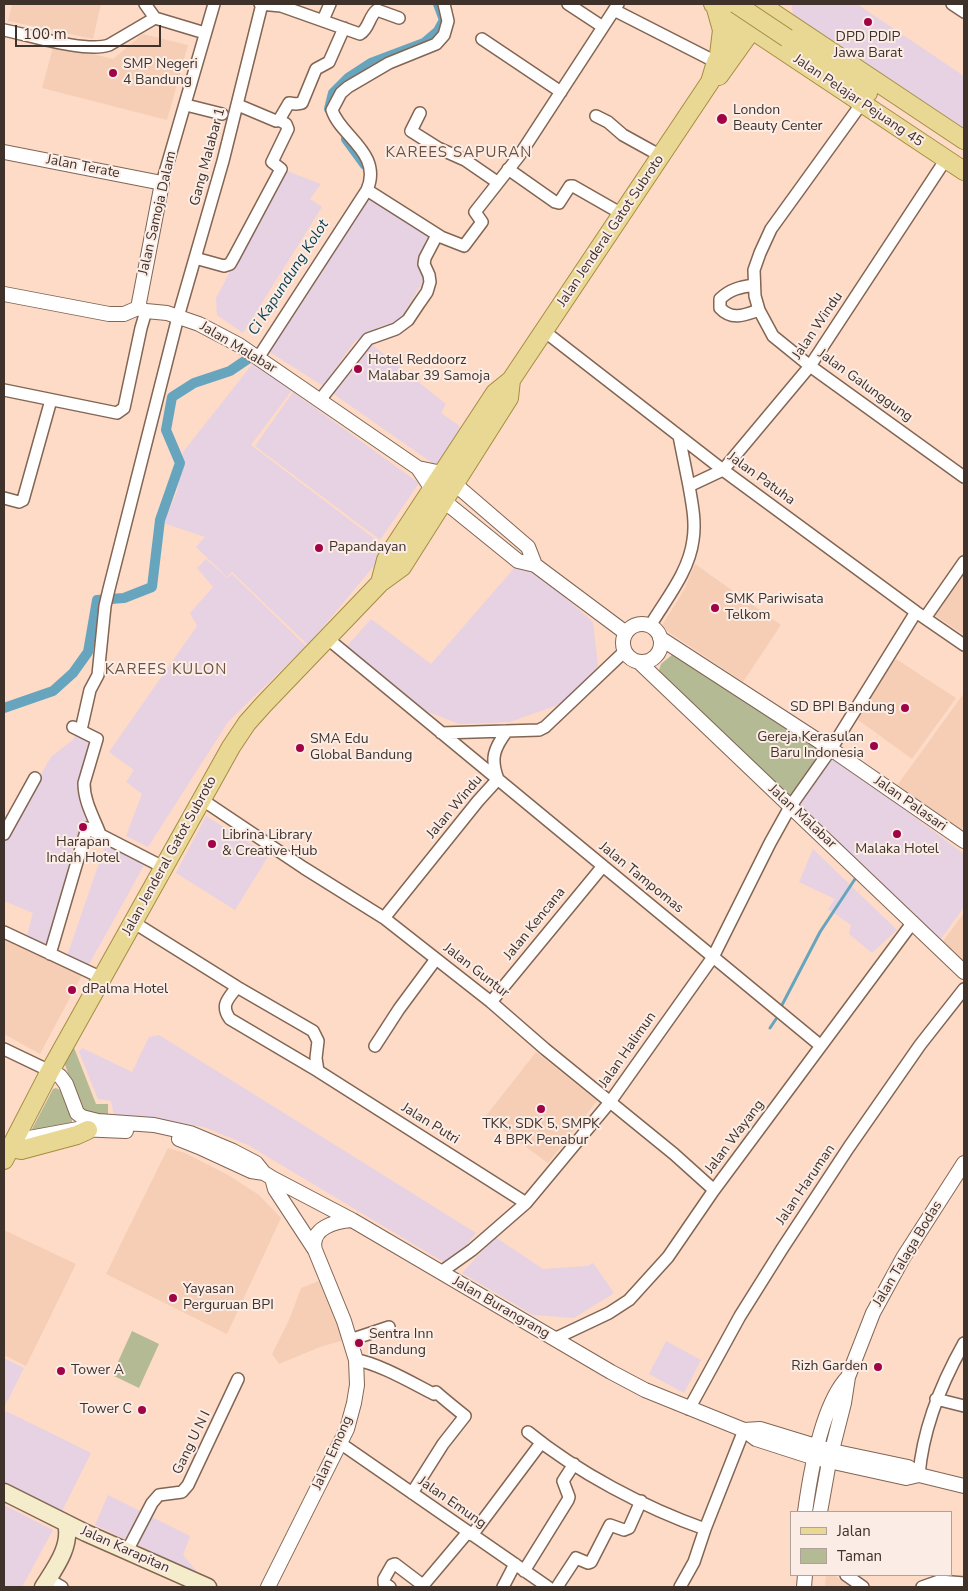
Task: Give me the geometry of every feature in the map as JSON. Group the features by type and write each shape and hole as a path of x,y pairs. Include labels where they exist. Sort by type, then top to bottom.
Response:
{"main road":[{"path":"736,4 959,153"},
{"path":"714,5 722,30 721,61 754,46 785,37"},
{"name":"Jalan Pelajar Pejuang 45","path":"714,5 747,27 785,37 862,104 959,153 964,171"},
{"path":"767,5 785,17 785,37"},
{"name":"Jalan Jenderal Gatot Subroto","path":"8,1149 231,747 247,723 380,584 402,567 438,495 509,398 511,380 710,82 719,77 721,61 767,5"},
{"path":"8,1149 21,1150 77,1135 88,1130"},
{"name":"Jalan Karapitan","path":"4,1492 74,1527 208,1587"},
{"path":"51,1584 66,1546 68,1533 74,1527"}],"street":[{"path":"145,4 155,18 205,33"},
{"name":"Jalan Samoja Dalam","path":"142,309 162,183 214,4"},
{"path":"261,4 282,5 362,34 373,13 378,10 399,18"},
{"name":"Gang Malabar 1","path":"100,834 88,806 84,789 96,738 77,729 90,690 98,675 109,589 178,317 238,104 261,4"},
{"path":"323,20 330,4"},
{"path":"259,358 370,182 369,165 356,140 333,115 334,102 341,93 369,74 389,63 436,44 444,35 448,21 444,4"},
{"path":"568,4 603,27"},
{"path":"952,4 964,12"},
{"path":"366,190 437,235 462,246 465,245 482,222 475,212 519,156 616,7 721,61"},
{"path":"4,30 83,47 103,47 155,18"},
{"path":"279,120 289,103 300,104 304,101 316,69 329,62 344,28"},
{"path":"482,39 562,92"},
{"path":"195,258 224,266 230,264 281,170 272,162 283,141 288,125 279,120 272,120 238,104"},
{"name":"Jalan Galunggung","path":"862,104 771,229 754,270 755,296 759,310 773,336 810,366 964,477"},
{"path":"186,105 222,114"},
{"path":"420,113 411,131 438,148 465,160 497,182"},
{"path":"596,116 661,156"},
{"name":"Jalan Terate","path":"4,152 162,183"},
{"name":"Jalan Windu","path":"689,486 722,470 810,366 959,153"},
{"path":"508,170 555,202 559,203 570,186 573,186 622,214"},
{"path":"320,400 368,339 396,329 408,320 418,306 427,292 430,282 424,258 437,235"},
{"path":"754,285 737,288 726,293 720,299 720,308 725,314 732,316 743,316 759,310"},
{"name":"Jalan Malabar","path":"4,294 109,314 124,314 142,309 167,313 199,324 259,358 418,468 449,479 528,547 535,565"},
{"path":"4,390 117,413 121,411 124,408 141,328 142,309"},
{"name":"Jalan Patuha","path":"544,331 722,470 964,645"},
{"path":"4,498 19,502 23,500 51,400"},
{"path":"650,626 684,572 694,539 689,486 679,436"},
{"name":"Jalan Malabar","path":"418,468 438,495 518,561 535,565 626,633"},
{"name":"Jalan Halimun","path":"440,1272 472,1250 526,1203 610,1102 713,957 770,842 790,807 921,615 964,562"},
{"path":"660,638 658,654 649,661 639,662 630,658 625,652 623,642 626,633 634,626 644,624 650,626 660,638 831,749"},
{"name":"Jalan Tampomas","path":"328,639 821,1046"},
{"path":"441,733 539,730 545,727 625,652"},
{"name":"Jalan Malabar","path":"639,662 964,972"},
{"name":"Jalan Windu","path":"384,918 498,779 493,758 498,743 507,731"},
{"name":"Jalan Palasari","path":"831,749 964,841"},
{"path":"4,834 35,778"},
{"name":"Jalan Guntur","path":"201,799 304,868 384,918 491,1002 674,1154 714,1190"},
{"path":"50,954 87,828 163,867"},
{"name":"Jalan Kencana","path":"491,1002 603,866"},
{"path":"133,922 237,987 313,1031 318,1041 316,1058 318,1071"},
{"name":"Jalan Wayang","path":"554,1339 609,1313 629,1300 668,1257 714,1190 913,922"},
{"path":"4,932 102,978"},
{"path":"375,1046 399,1009 436,959"},
{"name":"Jalan Putri","path":"237,987 225,1002 226,1013 230,1019 318,1071 526,1203"},
{"name":"Jalan Haruman","path":"689,1408 740,1316 782,1249 849,1147 920,1045 964,989"},
{"path":"4,1049 50,1071"},
{"name":"Jalan Burangrang","path":"50,1071 60,1076 66,1084 77,1113 82,1117 98,1121 154,1125 190,1133 233,1151 256,1163 268,1175 352,1220 554,1339 645,1390 744,1430 756,1439 816,1453 906,1478 919,1475 964,1486"},
{"name":"Jalan Burangrang","path":"88,1130 135,1132 170,1137 199,1146 251,1172 268,1175"},
{"name":"Jalan Talaga Bodas","path":"820,1511 848,1377 882,1294 964,1163"},
{"name":"Jalan Emong","path":"268,1175 275,1189 315,1250 350,1340 356,1360 357,1385 347,1429 268,1587"},
{"path":"315,1250 315,1241 325,1227 339,1221 352,1220"},
{"path":"350,1340 389,1327"},
{"path":"919,1475 921,1451 936,1399 964,1343"},
{"path":"356,1360 376,1366 434,1394 436,1392 464,1416 443,1444 412,1493"},
{"name":"Jalan Talaga Bodas","path":"805,1511 816,1453 832,1400 848,1377"},
{"name":"Gang U N I","path":"127,1551 152,1503 159,1496 177,1494 186,1489 238,1379"},
{"path":"936,1399 964,1406"},
{"path":"680,1587 694,1562 744,1430"},
{"path":"528,1432 574,1464 611,1486 705,1529"},
{"path":"390,1587 384,1583 384,1579 392,1565 395,1564 420,1583 425,1583 470,1533 541,1442"},
{"name":"Jalan Emung","path":"340,1444 548,1587"},
{"path":"503,1587 520,1568 568,1500 569,1497 563,1481 574,1464"},
{"path":"557,1587 576,1558 588,1563 591,1562 610,1525 624,1530 629,1528 641,1501"},
{"path":"847,1576 863,1587"},
{"path":"922,1587 938,1581 964,1583"}],"shaded area":[{"path":"12,4 101,4 93,39 8,21"},
{"path":"792,4 857,4 964,76 964,133 793,16"},
{"name":"SMP Negeri 4 Bandung","path":"143,34 188,45 167,120 42,88 54,44 113,59"},
{"path":"284,170 321,184 310,199 322,207 243,333 217,315 216,298"},
{"path":"368,192 432,230 425,242 423,257 430,270 399,321 379,327 355,341 323,386 265,349"},
{"path":"366,340 446,404 441,413 465,430 438,467 325,388"},
{"path":"254,362 292,390 251,445 388,549 308,645 232,572 227,577 196,547 205,537 163,523 177,492 183,452"},
{"path":"293,392 419,483 380,540 255,446"},
{"path":"206,559 227,578 232,574 306,646 228,722 148,847 126,836 142,794 126,782 134,770 109,752 197,626 190,613 213,587 197,568"},
{"path":"522,559 593,622 598,666 563,703 510,722 459,724 426,711 347,646 371,619 431,664"},
{"path":"964,560 964,635 930,612"},
{"name":"SMK Pariwisata Telkom","path":"695,564 781,625 743,682 661,627 684,590"},
{"name":"SD BPI Bandung","path":"893,657 956,698 912,759 854,717"},
{"path":"964,693 964,825 959,833 896,787"},
{"path":"76,726 91,732 81,796 91,816 88,839 75,837 55,946 26,939 33,913 4,901 4,838 51,757 74,739"},
{"path":"834,757 964,854 964,907 941,939 796,806"},
{"path":"206,816 269,855 235,910 176,873"},
{"path":"108,837 147,860 88,966 67,956"},
{"path":"813,849 897,930 872,953 849,934 851,925 828,909 835,899 799,882"},
{"path":"964,913 964,961 943,941"},
{"path":"4,937 82,975 40,1054 4,1034"},
{"path":"159,1035 476,1233 450,1266 248,1145 204,1127 114,1116 111,1101 98,1099 79,1052 82,1048 132,1072 149,1037"},
{"name":"TKK, SDK 5, SMPK 4 BPK Penabur","path":"536,1052 597,1101 548,1163 485,1117"},
{"path":"168,1148 185,1153 228,1175 259,1195 281,1218 227,1334 106,1274"},
{"path":"4,1230 76,1264 26,1366 4,1355"},
{"path":"495,1237 543,1269 587,1266 593,1263 614,1293 574,1318 533,1315 462,1273"},
{"path":"319,1281 337,1315 344,1340 320,1347 279,1364 272,1354 289,1320 301,1288"},
{"path":"666,1341 701,1360 684,1393 649,1374"},
{"path":"4,1358 24,1368 4,1408"},
{"path":"6,1411 91,1453 62,1511 4,1482 4,1416"},
{"path":"108,1495 190,1536 183,1555 199,1574 95,1525"},
{"path":"4,1505 53,1530 22,1587 4,1587"},
{"path":"826,1576 835,1576 850,1587 825,1587"}],"green space":[{"path":"673,654 825,750 788,800 658,673 661,664"},
{"path":"71,1040 96,1104 108,1104 108,1119 86,1115 78,1105 62,1055"},
{"path":"53,1089 60,1090 72,1122 35,1131 32,1129"},
{"path":"132,1331 159,1344 139,1388 112,1375"}],"waterway":[{"name":"Ci Kapundung Kolot","path":"329,109 333,93 348,78 371,63 424,43 438,31 444,20 438,4"},
{"name":"Ci Kapundung Kolot","path":"346,139 365,165"},
{"name":"Ci Kapundung Kolot","path":"4,708 53,691 73,673 88,652 97,600 124,598 152,587 160,520 180,463 166,430 172,397 194,383 230,371 258,352"},
{"path":"782,1005 820,932 857,876"},
{"path":"770,1028 776,1019"}],"place":[{"name":"DPD PDIP Jawa Barat","path":"868,22"},
{"name":"SMP Negeri 4 Bandung","path":"113,73"},
{"name":"London Beauty Center","path":"722,119"},
{"name":"Hotel Reddoorz Malabar 39 Samoja","path":"358,369"},
{"name":"Papandayan","path":"319,548"},
{"name":"SMK Pariwisata Telkom","path":"715,608"},
{"name":"SD BPI Bandung","path":"905,708"},
{"name":"Gereja Kerasulan Baru Indonesia","path":"874,746"},
{"name":"SMA Edu Global Bandung","path":"300,748"},
{"name":"Harapan Indah Hotel","path":"83,827"},
{"name":"Malaka Hotel","path":"897,834"},
{"name":"Librina Library & Creative Hub","path":"212,844"},
{"name":"dPalma Hotel","path":"72,990"},
{"name":"TKK, SDK 5, SMPK 4 BPK Penabur","path":"541,1109"},
{"name":"Yayasan Perguruan BPI","path":"173,1298"},
{"name":"Sentra Inn Bandung","path":"359,1343"},
{"name":"Rizh Garden","path":"878,1367"},
{"name":"Tower A","path":"61,1371"},
{"name":"Tower C","path":"142,1410"}],"district":[{"name":"KAREES SAPURAN","path":"459,153"},
{"name":"KAREES KULON","path":"166,670"}]}
